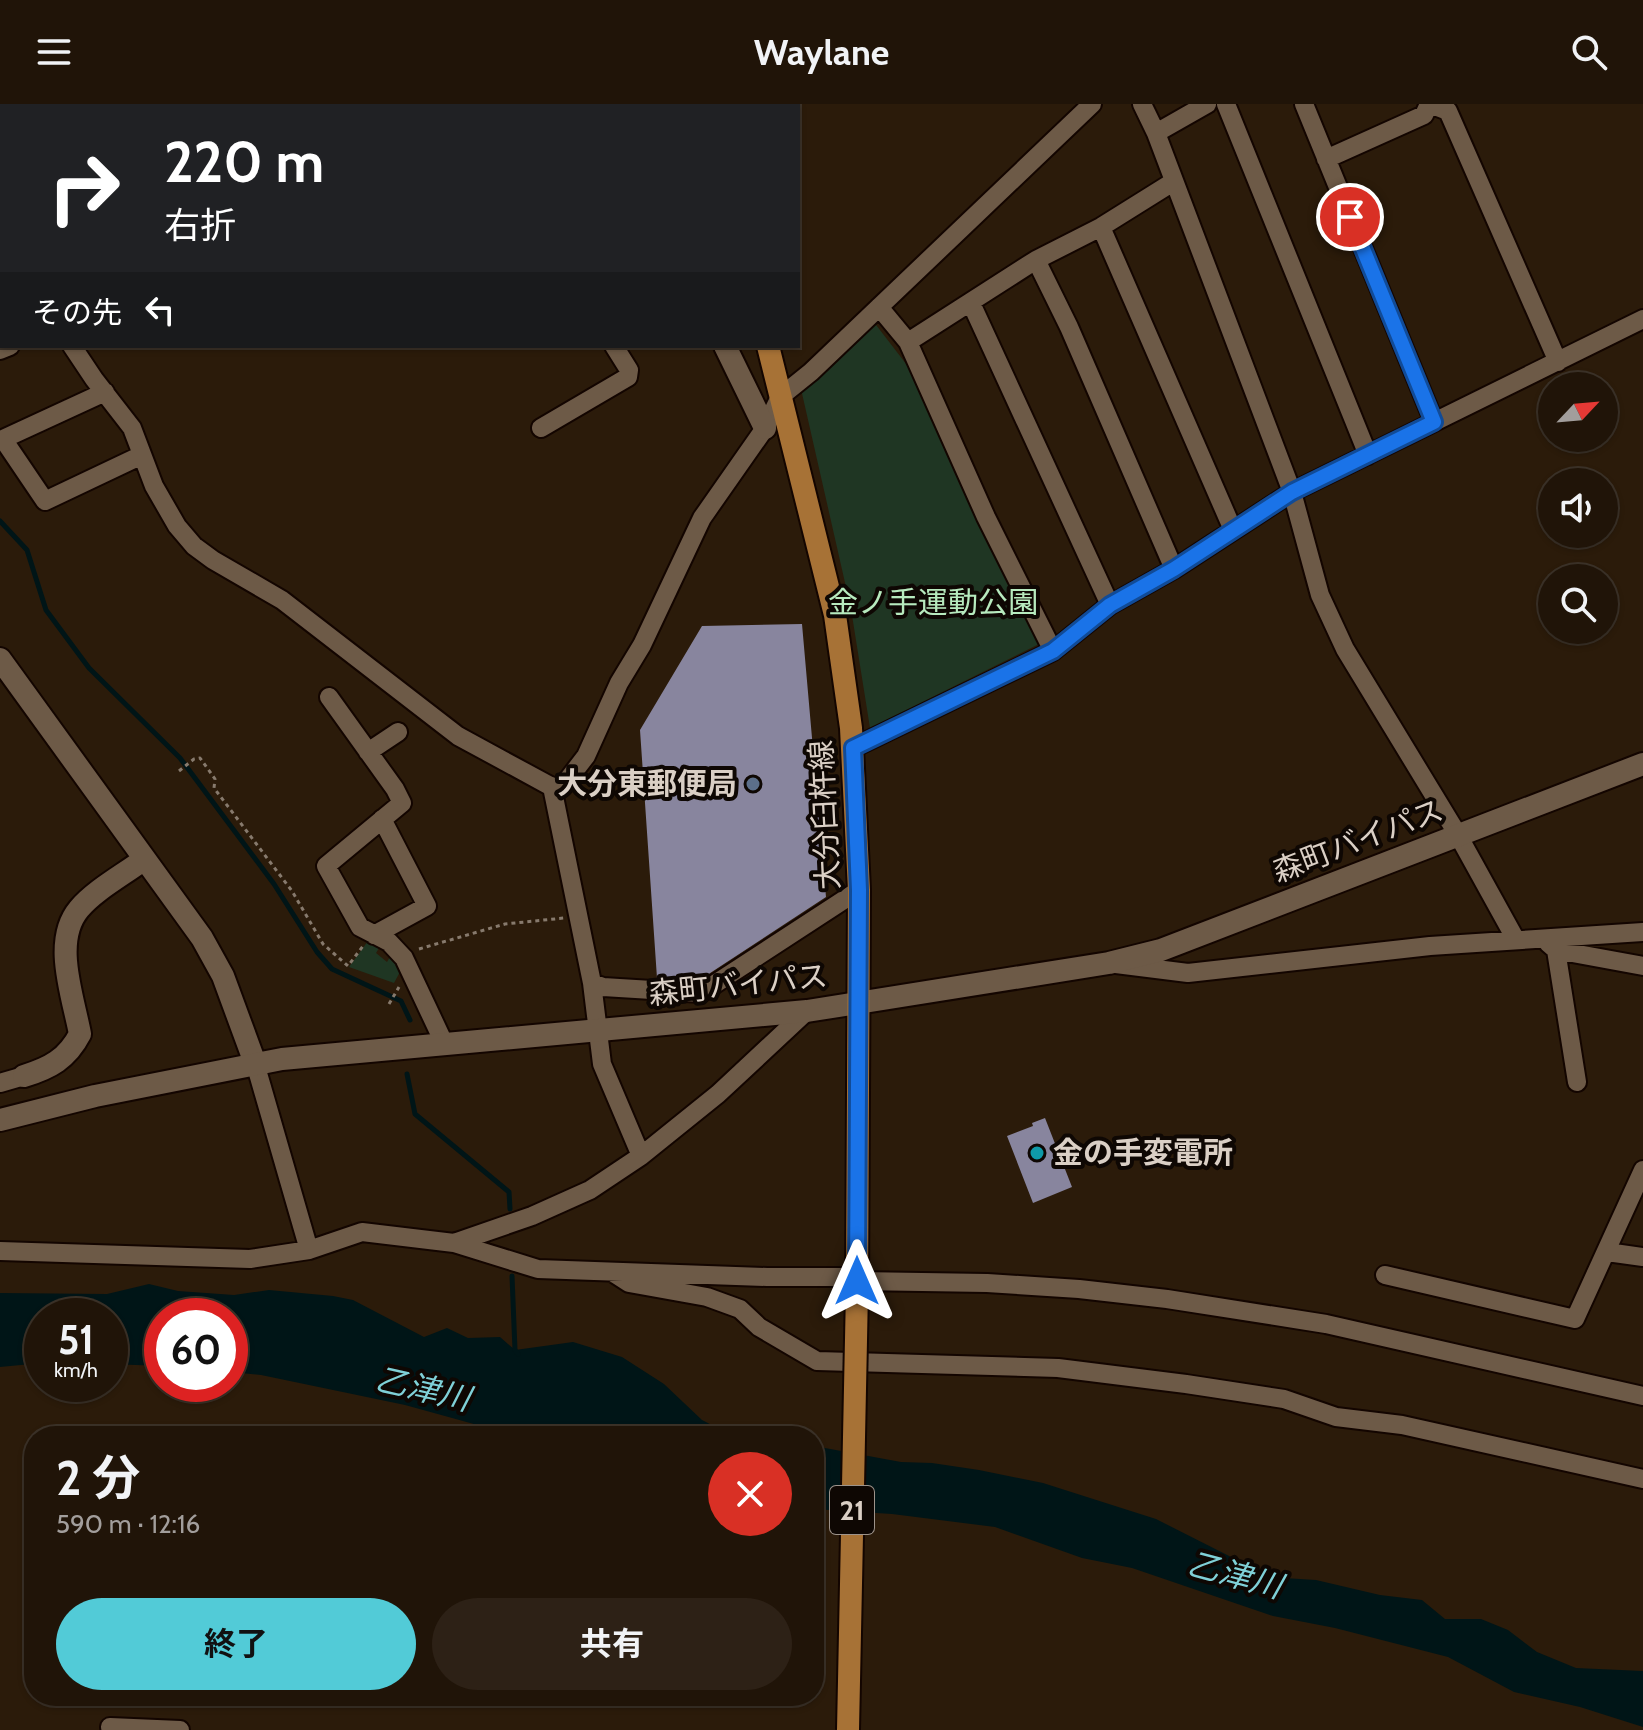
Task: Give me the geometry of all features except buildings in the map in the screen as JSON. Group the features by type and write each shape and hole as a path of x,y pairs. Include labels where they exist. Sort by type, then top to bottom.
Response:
{"main road":[{"path":"726,348 765,428"},
{"name":"大分臼杵線","path":"768,348 835,615 853,748 859,890 857,1283"},
{"path":"0,659 202,938 223,976 255,1063"},
{"name":"森町バイパス","path":"0,1120 95,1096 255,1063 596,1028 807,1011 1109,963 1161,950 1643,764"},
{"path":"24,1076 45,1069 63,1058 80,1034 67,959 69,923 81,906 143,860"},
{"name":"21","path":"848,1730 857,1283"}],"street":[{"path":"73,348 132,428 154,486 177,526 194,546 282,600 458,736 552,787 563,786 586,756 702,518 765,428 780,397 811,372 1092,104"},
{"path":"1142,104 1156,133 1292,492 1320,595 1345,649 1458,835 1516,940"},
{"path":"1156,133 1207,104"},
{"path":"1226,104 1368,455"},
{"path":"1304,104 1434,422"},
{"path":"1326,159 1424,115 1429,104 1448,111 1558,362"},
{"path":"908,342 1036,260 1101,227 1173,182"},
{"path":"1101,227 1233,530"},
{"path":"1036,260 1069,327 1174,569"},
{"path":"971,303 1110,605"},
{"path":"879,307 908,342 986,517 1053,651"},
{"path":"853,748 1053,651 1110,605 1174,569 1292,492 1643,319"},
{"path":"541,428 628,377 629,370 615,348"},
{"path":"105,392 3,439 45,501 142,455"},
{"path":"329,697 402,803 326,866 360,927 389,942 404,958 444,1043"},
{"path":"368,752 398,732"},
{"path":"552,787 592,983 602,1064 641,1156"},
{"path":"374,935 427,906 382,819"},
{"path":"592,983 603,987 701,993 859,890"},
{"path":"1549,944 1643,932"},
{"path":"1109,963 1188,973 1430,946 1516,940 1549,944 1643,966"},
{"path":"1549,944 1577,1082"},
{"path":"454,1243 532,1216 590,1190 641,1156 718,1094 807,1011"},
{"path":"255,1063 309,1250"},
{"path":"0,1083 24,1076"},
{"path":"1385,1275 1575,1319 1643,1170"},
{"path":"0,1251 250,1259 309,1250 362,1232 454,1243 538,1269 857,1283 987,1283 1079,1289 1167,1299 1326,1324 1643,1396"},
{"path":"1607,1252 1643,1257"},
{"path":"612,1272 629,1283 707,1297 740,1309 759,1327 817,1361 1058,1368 1186,1384 1284,1399 1336,1417 1402,1425 1643,1479"},
{"path":"110,1727 180,1730"}],"path":[{"path":"179,771 200,758 215,779 214,788 292,891 329,952 348,966 374,935"},
{"path":"416,950 505,924 578,917"},
{"path":"389,1004 400,985"}],"green space":[{"name":"金ノ手運動公園","path":"873,321 910,369 1043,642 870,728 851,609 801,389"},
{"path":"368,941 379,948 376,953 387,962 391,955 401,970 394,983 349,967"}],"water":[{"name":"乙津川","path":"149,1284 178,1291 234,1295 269,1290 333,1296 353,1300 424,1337 447,1328 468,1338 500,1337 515,1350 573,1342 622,1357 664,1384 702,1420 714,1426 481,1426 405,1405 248,1374 248,1298 144,1298 144,1365 128,1365 128,1298 24,1298 24,1365 0,1367 0,1293 107,1294"},
{"name":"乙津川","path":"824,1448 901,1462 979,1470 1043,1483 1156,1519 1239,1561 1284,1578 1316,1580 1380,1595 1422,1600 1445,1619 1481,1619 1508,1630 1537,1652 1576,1668 1643,1671 1643,1727 1580,1707 1514,1692 1448,1657 1335,1628 1273,1616 1132,1568 1082,1558 995,1527 892,1514 824,1510"}],"waterway":[{"path":"0,521 27,550 46,610 89,668 180,758 274,884 317,952 332,969 401,1001 410,1020"},
{"path":"407,1074 415,1114 509,1192 510,1209"},
{"path":"512,1276 515,1350 518,1354"}],"place":[{"name":"大分東郵便局","path":"753,784"},
{"name":"金の手変電所","path":"1037,1153"}],"route":[{"path":"857,1281 859,890 853,748 1053,651 1110,605 1174,569 1292,492 1434,422 1350,217"}]}
